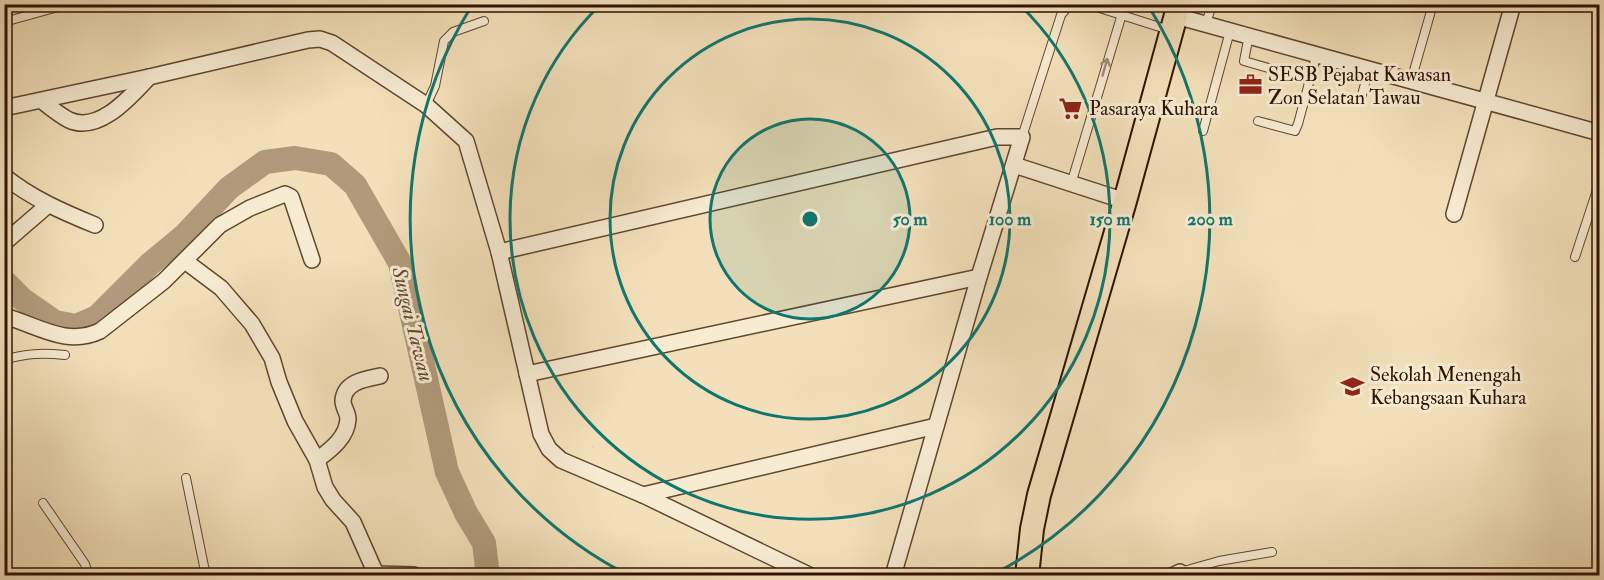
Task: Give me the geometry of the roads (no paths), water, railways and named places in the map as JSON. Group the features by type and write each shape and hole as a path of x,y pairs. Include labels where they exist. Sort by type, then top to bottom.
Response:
{"main road":[{"path":"1027,576 1039,495 1176,17"}],"street":[{"path":"1454,214 1513,4"},
{"path":"1176,17 1317,53 1599,133"},
{"path":"4,108 149,78 308,40 320,39 332,43 426,105 466,141 499,252 542,434 549,449 561,460 643,495 811,576"},
{"path":"42,100 71,121 81,123 101,119 122,106 149,78"},
{"path":"499,252 997,137 1022,137 893,576"},
{"path":"1014,165 1125,201"},
{"path":"4,176 48,205 95,225"},
{"path":"4,316 62,337 89,337 164,281 220,225 250,208 285,194 291,197 312,260"},
{"path":"4,243 48,205"},
{"path":"185,261 221,288 252,324 272,358 295,421 317,460 325,487 333,500 353,522 371,575 414,575"},
{"path":"527,374 979,277"},
{"path":"317,460 337,444 344,433 348,419 343,400 347,391 360,379 380,376"},
{"path":"643,495 936,426"}],"lane":[{"path":"4,22 69,4"},
{"path":"1022,137 1061,15 1070,4"},
{"path":"1087,4 1120,15 1176,17"},
{"path":"1071,184 1125,4"},
{"path":"1206,24 1212,4"},
{"path":"1411,81 1433,4"},
{"path":"426,105 435,86 444,41 453,32 484,21"},
{"path":"1203,131 1230,31"},
{"path":"1249,35 1244,61 1310,80"},
{"path":"1258,121 1295,131 1317,53"},
{"path":"1360,102 1369,69"},
{"path":"1575,257 1599,181"},
{"path":"4,360 25,354 65,355"},
{"path":"186,478 206,576"},
{"path":"43,503 85,564 89,576"},
{"path":"1176,574 1219,561 1272,552"}],"waterway":[{"name":"Sungai Tawau","path":"4,281 22,299 55,322 76,326 97,317 150,264 185,235 229,188 265,162 295,158 331,164 355,185 400,263 447,472 466,513 484,543 488,576"}],"place":[{"name":"SESB Pejabat Kawasan Zon Selatan Tawau","path":"1250,85"},
{"name":"Pasaraya Kuhara","path":"1071,108"},
{"name":"Sekolah Menengah Kebangsaan Kuhara","path":"1352,386"}]}
